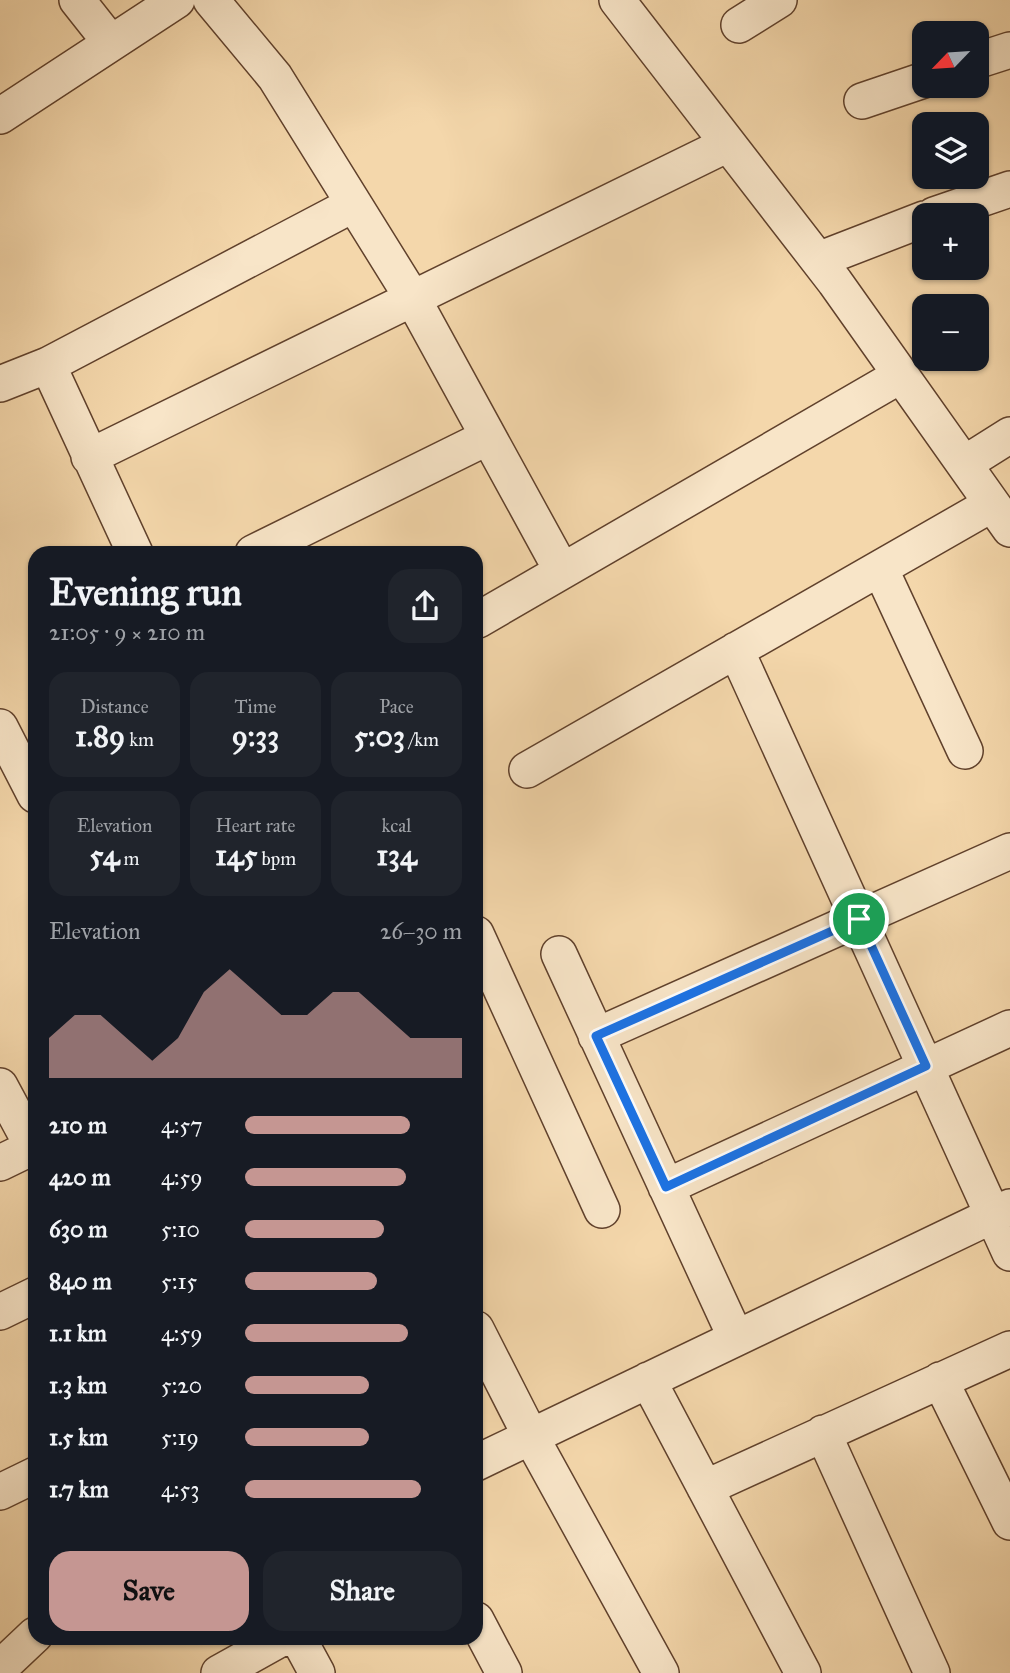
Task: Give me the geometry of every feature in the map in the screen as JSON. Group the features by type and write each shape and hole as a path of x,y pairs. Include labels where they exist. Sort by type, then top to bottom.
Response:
{"street":[{"path":"77,0 111,43"},
{"path":"0,116 177,0"},
{"path":"211,0 275,77 413,299 562,571"},
{"path":"527,770 880,568 1001,516 818,260 617,0"},
{"path":"739,25 779,0"},
{"path":"989,57 1010,50"},
{"path":"862,102 912,84"},
{"path":"89,457 728,144"},
{"path":"969,203 1010,189"},
{"path":"0,384 48,365 354,204"},
{"path":"818,260 912,224"},
{"path":"48,365 132,546"},
{"path":"483,617 901,375"},
{"path":"964,464 1010,435"},
{"path":"267,546 488,437"},
{"path":"880,568 965,751"},
{"path":"736,650 926,1066 1002,1210 1010,1252"},
{"path":"0,727 28,781"},
{"path":"596,1036 1010,851"},
{"path":"559,954 736,1338"},
{"path":"485,979 602,1210"},
{"path":"666,1187 1010,1028"},
{"path":"0,1086 28,1138"},
{"path":"0,1163 28,1151"},
{"path":"483,1460 1002,1210"},
{"path":"0,1311 28,1298"},
{"path":"483,1343 531,1437 661,1673"},
{"path":"705,1488 1010,1349"},
{"path":"648,1380 803,1673"},
{"path":"940,1380 1010,1521"},
{"path":"823,1433 932,1673"},
{"path":"0,1492 28,1478"},
{"path":"483,1633 504,1673"},
{"path":"0,1668 28,1642"},
{"path":"219,1673 269,1645"},
{"path":"302,1645 317,1673"}],"route":[{"path":"859,919 926,1066 666,1187 596,1036 859,919"}]}
